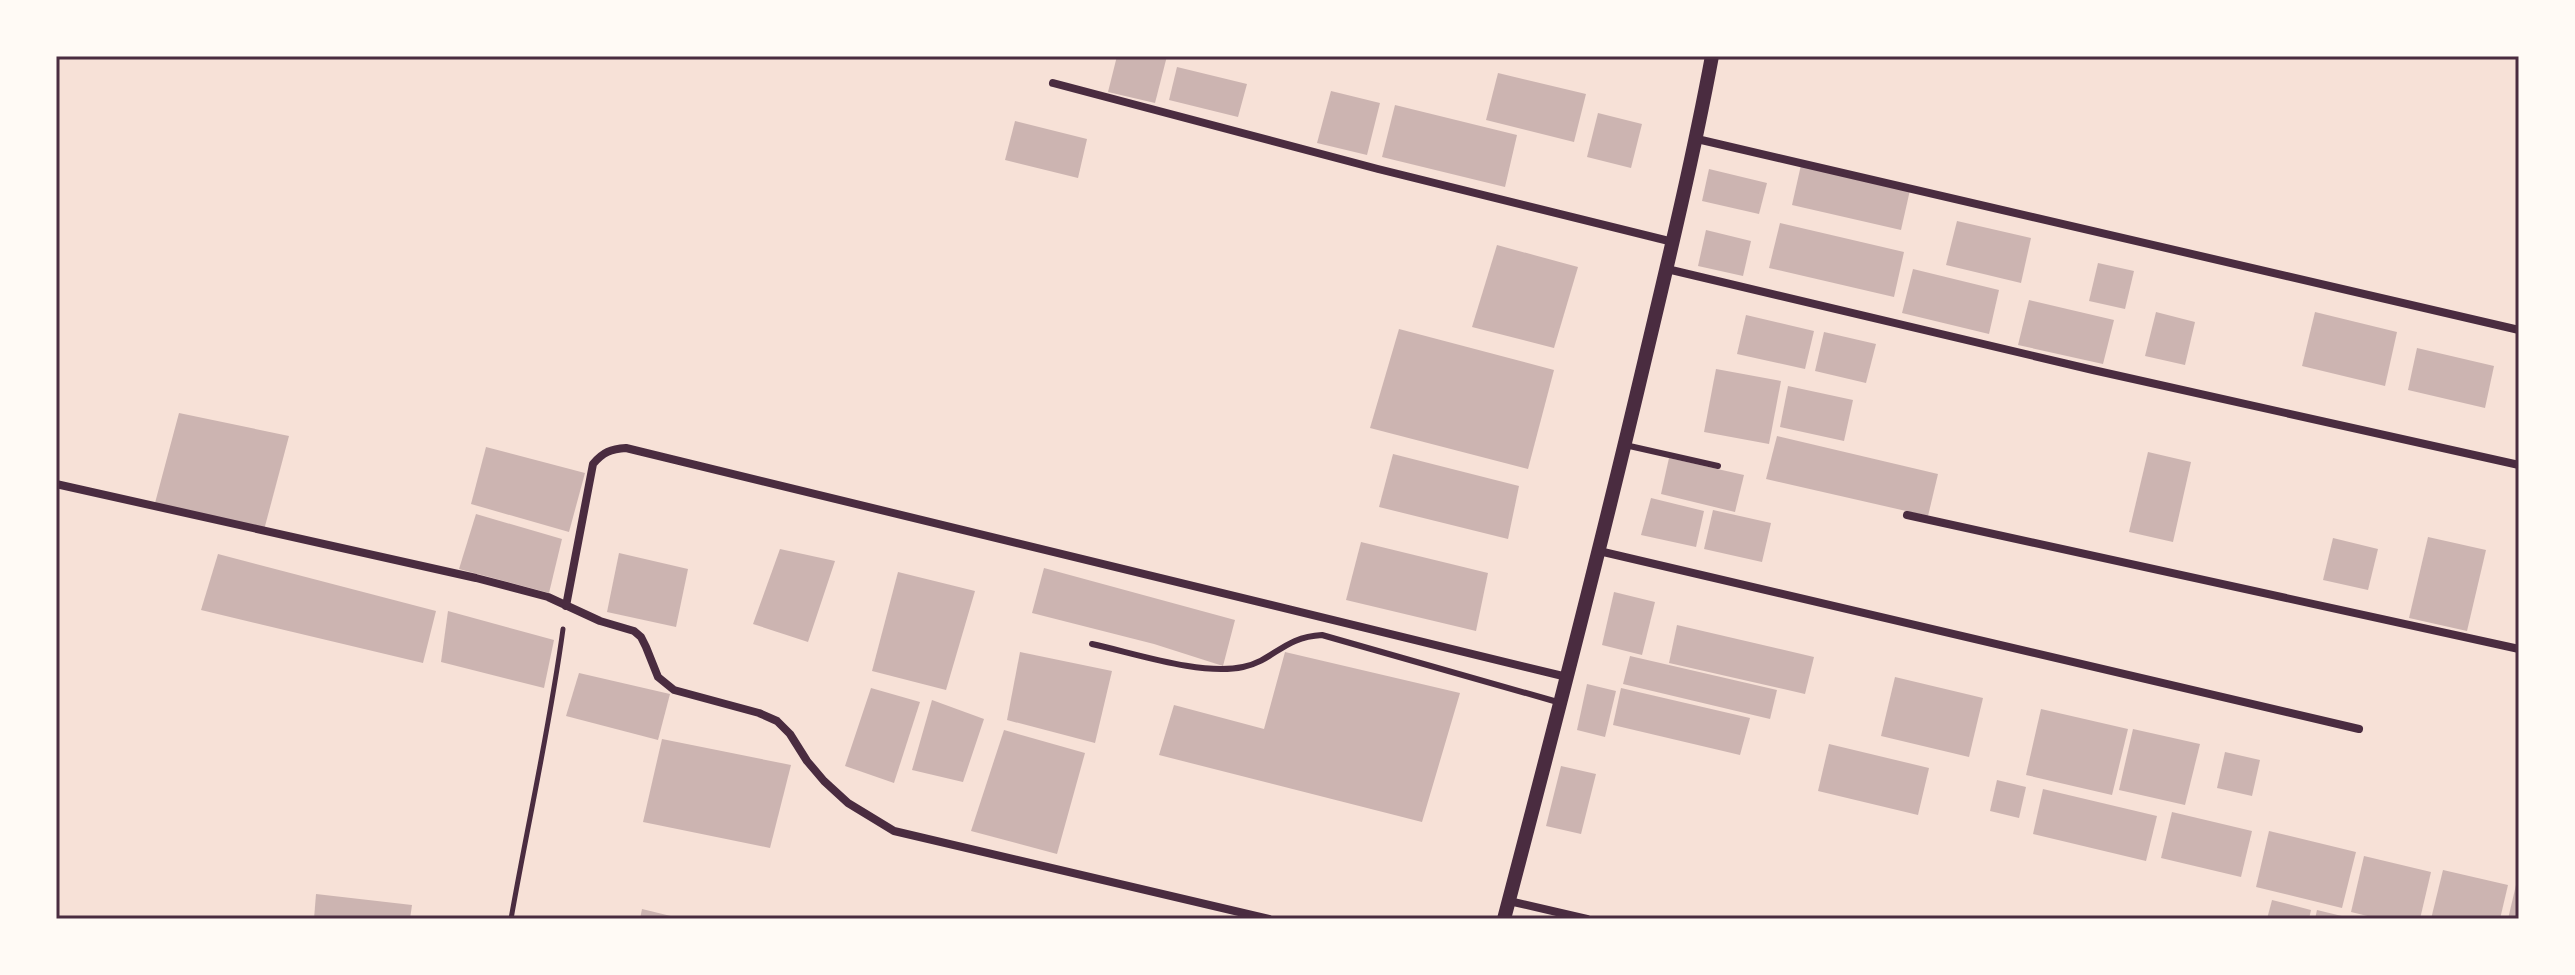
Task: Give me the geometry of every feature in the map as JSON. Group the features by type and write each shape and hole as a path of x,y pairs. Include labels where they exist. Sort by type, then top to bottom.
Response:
{"street":[{"path":"1504,919 1625,445 1697,139 1712,56"},
{"path":"1053,83 1394,173 1673,242"},
{"path":"1697,139 2519,330"},
{"path":"1667,269 2093,370 2519,465"},
{"path":"566,606 593,464 600,455 611,449 626,448 1567,677"},
{"path":"56,484 476,578 548,597 600,621 634,631 641,637 658,677 674,690 759,713 777,721 824,781 848,803 894,831 1269,919"},
{"path":"1907,515 2519,649"},
{"path":"1599,551 2359,729"},
{"path":"1509,901 1587,919"}],"lane":[{"path":"1625,445 1718,466"},
{"path":"1092,644 1201,668 1227,669 1261,661 1303,636 1322,635 1561,703"}],"path":[{"path":"511,919 536,778 552,711 566,606"}],"building":[{"path":"1117,56 1167,56 1155,103 1108,92"},
{"path":"1177,67 1247,84 1238,117 1169,100"},
{"path":"1498,73 1586,94 1574,142 1486,120"},
{"path":"1331,91 1380,103 1367,155 1317,143"},
{"path":"1395,105 1517,135 1505,187 1382,157"},
{"path":"1598,113 1642,124 1631,168 1587,157"},
{"path":"1015,121 1087,139 1078,178 1005,160"},
{"path":"1801,165 1910,190 1901,230 1792,205"},
{"path":"1709,169 1767,183 1759,214 1702,201"},
{"path":"1957,221 2031,238 2021,283 1946,265"},
{"path":"1780,223 1904,252 1894,297 1769,268"},
{"path":"1706,230 1751,241 1743,276 1698,266"},
{"path":"1497,245 1578,267 1554,348 1472,327"},
{"path":"2098,263 2134,271 2125,309 2089,301"},
{"path":"1913,269 1999,290 1989,334 1902,313"},
{"path":"2029,300 2114,320 2103,364 2018,345"},
{"path":"2156,312 2195,322 2185,365 2145,356"},
{"path":"2315,312 2397,332 2385,386 2302,366"},
{"path":"1746,315 1814,331 1805,369 1737,354"},
{"path":"1399,329 1554,370 1528,469 1370,428"},
{"path":"1824,332 1876,344 1866,383 1815,371"},
{"path":"2417,348 2494,366 2485,408 2408,390"},
{"path":"1716,369 1781,381 1769,444 1704,432"},
{"path":"1788,386 1853,400 1844,441 1780,427"},
{"path":"179,413 289,436 264,530 155,503"},
{"path":"1777,436 1938,474 1928,516 1766,479"},
{"path":"486,447 585,473 569,532 471,504"},
{"path":"2148,452 2191,462 2173,542 2129,532"},
{"path":"1393,454 1519,486 1508,539 1379,507"},
{"path":"1669,458 1744,475 1735,512 1661,494"},
{"path":"1651,498 1704,511 1696,547 1641,535"},
{"path":"1713,510 1771,523 1762,562 1704,549"},
{"path":"476,514 562,539 549,593 459,569"},
{"path":"2428,537 2486,550 2467,631 2409,618"},
{"path":"2333,538 2378,549 2368,590 2323,580"},
{"path":"1361,542 1488,573 1476,631 1346,600"},
{"path":"780,549 835,561 808,642 753,624"},
{"path":"619,553 688,569 676,627 607,612"},
{"path":"218,554 436,611 423,663 201,610"},
{"path":"1044,568 1235,620 1223,666 1154,644 1032,613"},
{"path":"898,572 975,591 946,690 872,671"},
{"path":"1614,592 1655,602 1642,655 1602,645"},
{"path":"448,611 554,640 544,688 441,662"},
{"path":"1677,625 1814,657 1805,694 1669,663"},
{"path":"1020,652 1112,671 1095,743 1007,720"},
{"path":"1285,652 1460,693 1422,822 1159,755 1174,705 1264,729"},
{"path":"1630,656 1777,690 1770,719 1623,684"},
{"path":"579,673 670,694 658,740 566,716"},
{"path":"1895,677 1983,698 1969,757 1881,736"},
{"path":"1587,684 1616,691 1605,737 1577,730"},
{"path":"871,688 920,702 894,783 845,766"},
{"path":"1621,688 1750,718 1740,755 1613,725"},
{"path":"932,700 984,719 963,782 912,770"},
{"path":"2041,709 2128,729 2112,795 2026,775"},
{"path":"2133,729 2200,744 2185,805 2119,790"},
{"path":"1004,730 1085,753 1057,854 971,831"},
{"path":"662,739 791,765 770,848 643,822"},
{"path":"1829,744 1929,768 1918,815 1818,791"},
{"path":"2225,752 2260,760 2252,796 2217,788"},
{"path":"1561,766 1596,774 1581,834 1546,826"},
{"path":"1997,780 2026,787 2019,818 1990,811"},
{"path":"2043,789 2157,816 2146,861 2033,834"},
{"path":"2172,812 2252,831 2241,877 2161,858"},
{"path":"2269,831 2356,852 2342,908 2256,887"},
{"path":"2364,856 2431,872 2420,919 2380,919 2351,912"},
{"path":"2443,870 2508,885 2500,919 2431,919"},
{"path":"2516,885 2519,886 2519,919 2508,919"},
{"path":"316,894 412,905 410,919 314,919"},
{"path":"2272,900 2311,910 2309,919 2267,919"},
{"path":"642,909 679,918 679,919 640,919"},
{"path":"2317,910 2350,918 2350,919 2315,919"}]}
